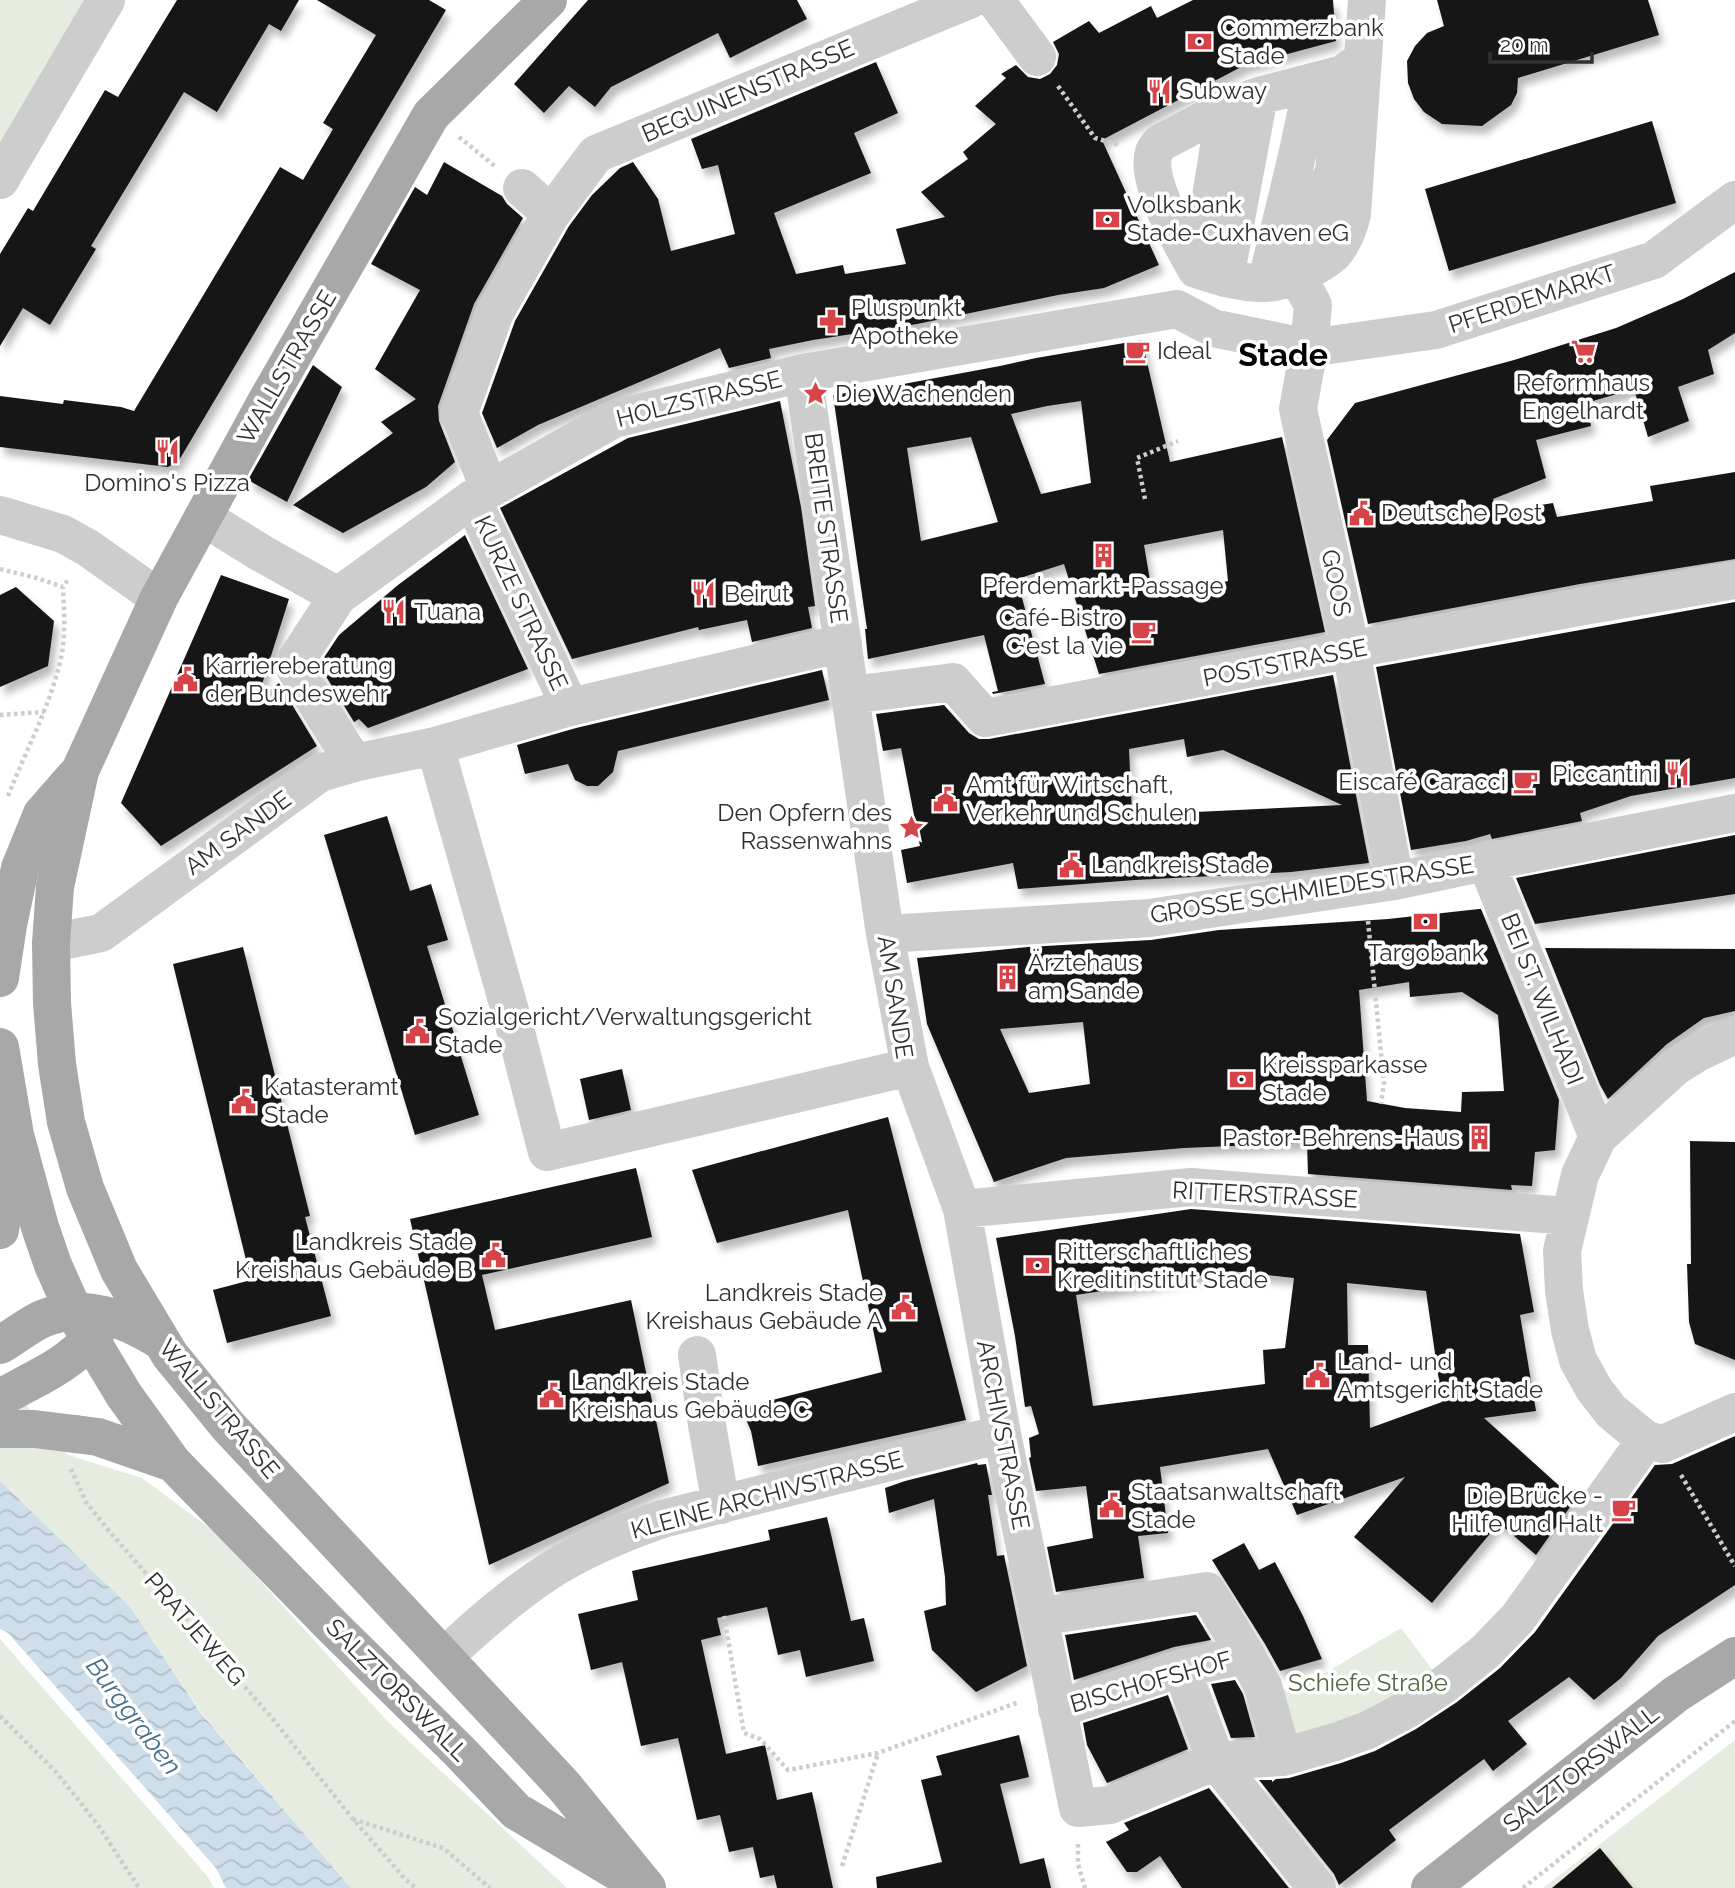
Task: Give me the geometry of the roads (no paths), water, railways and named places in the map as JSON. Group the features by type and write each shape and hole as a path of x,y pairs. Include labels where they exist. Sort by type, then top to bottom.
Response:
{"main road":[{"name":"WALLSTRASSE","path":"548,0 431,115 273,390 159,598 80,771 55,887 51,943 52,1003 66,1122 90,1201 119,1270 161,1341 228,1426 564,1786 646,1888"},
{"name":"WALLSTRASSE","path":"0,978 20,868 42,814 80,771"},
{"path":"0,1047 15,1135 53,1265 90,1322 124,1395 173,1463"},
{"path":"0,1230 15,1135"},
{"path":"0,1398 71,1359 90,1322 116,1289 119,1270"},
{"path":"8,1340 59,1313 90,1322 138,1327 161,1341"},
{"path":"0,1429 34,1429 71,1447 98,1437 173,1463"},
{"name":"SALZTORSWALL","path":"173,1463 516,1811 646,1888"},
{"name":"SALZTORSWALL","path":"1430,1888 1676,1694 1735,1656"},
{"path":"402,1695 444,1657"}],"street":[{"path":"0,180 106,0"},
{"name":"BEGUINENSTRASSE","path":"480,494 459,413 495,313 551,214 596,154 896,14 969,0"},
{"path":"995,0 1037,57"},
{"path":"1289,284 1297,156 1339,72 1367,0"},
{"path":"1309,348 1313,305 1289,284 1211,274 1168,216 1158,191 1153,168 1154,153 1160,143 1242,102 1339,72"},
{"path":"1289,284 1333,253 1348,228 1352,214 1339,72"},
{"path":"1211,274 1242,102"},
{"path":"522,188 551,214"},
{"name":"PFERDEMARKT","path":"1177,309 1213,328 1309,348 1436,330 1654,260 1735,200"},
{"name":"HOLZSTRASSE","path":"354,763 293,664 338,596 480,494 614,419 803,373 1177,309"},
{"name":"GOOS","path":"1309,348 1298,409 1351,651 1381,883"},
{"name":"BREITE STRASSE","path":"803,373 843,643"},
{"name":"KURZE STRASSE","path":"480,494 570,707"},
{"path":"0,515 63,534 88,548 159,598"},
{"path":"203,517 338,596"},
{"name":"POSTSTRASSE","path":"851,695 953,682 985,718 1735,580"},
{"name":"AM SANDE","path":"51,943 101,933 320,773 435,746 570,707 843,643 885,934 910,1067 547,1152 435,746"},
{"name":"GROSSE SCHMIEDESTRASSE","path":"885,934 1150,918 1381,883 1735,813"},
{"name":"BEI ST. WILHADI","path":"1486,862 1598,1137"},
{"path":"1654,1442 1611,1412 1578,1360 1564,1291 1562,1251 1580,1175 1598,1137 1675,1066 1735,1035"},
{"name":"ARCHIVSTRASSE","path":"910,1067 962,1209 1002,1434 1078,1808 1110,1805 1216,1761"},
{"name":"RITTERSTRASSE","path":"962,1209 1191,1187 1569,1216"},
{"path":"697,1355 706,1425 721,1504"},
{"path":"1216,1761 1283,1757 1335,1742 1368,1730 1446,1684 1486,1651 1523,1612 1654,1442 1735,1412"},
{"name":"KLEINE ARCHIVSTRASSE","path":"444,1657 495,1610 554,1568 625,1532 662,1518 1002,1434"},
{"name":"BISCHOFSHOF","path":"1038,1617 1208,1591 1263,1686 1283,1757"},
{"name":"BISCHOFSHOF","path":"1055,1699 1246,1654"},
{"path":"1181,1668 1216,1761 1317,1888"}],"water":[{"name":"Burggraben","path":"0,1481 131,1608 200,1712 351,1888 226,1888 216,1868 8,1633 0,1629"}],"place":[{"name":"Commerzbank Stade","path":"1200,42"},
{"name":"Subway","path":"1159,91"},
{"name":"Volksbank Stade-Cuxhaven eG","path":"1107,219"},
{"name":"Pluspunkt Apotheke","path":"831,322"},
{"name":"Ideal","path":"1137,351"},
{"name":"Reformhaus Engelhardt","path":"1583,352"},
{"name":"Die Wachenden","path":"815,394"},
{"name":"Domino's Pizza","path":"167,452"},
{"name":"Deutsche Post","path":"1361,513"},
{"name":"Pferdemarkt-Passage","path":"1103,555"},
{"name":"Beirut","path":"704,594"},
{"name":"Tuana","path":"394,612"},
{"name":"Café-Bistro C'est la vie","path":"1143,632"},
{"name":"Karriereberatung der Bundeswehr","path":"185,680"},
{"name":"Piccantini","path":"1678,774"},
{"name":"Eiscafé Caracci","path":"1526,782"},
{"name":"Amt für Wirtschaft, Verkehr und Schulen","path":"946,799"},
{"name":"Den Opfern des Rassenwahns","path":"912,827"},
{"name":"Landkreis Stade","path":"1071,865"},
{"name":"Targobank","path":"1426,922"},
{"name":"Ärztehaus am Sande","path":"1008,977"},
{"name":"Sozialgericht/Verwaltungsgericht Stade","path":"418,1031"},
{"name":"Kreissparkasse Stade","path":"1242,1079"},
{"name":"Katasteramt Stade","path":"244,1101"},
{"name":"Pastor-Behrens-Haus","path":"1480,1138"},
{"name":"Landkreis Stade Kreishaus Gebäude B","path":"493,1256"},
{"name":"Ritterschaftliches Kreditinstitut Stade","path":"1037,1266"},
{"name":"Landkreis Stade Kreishaus Gebäude A","path":"903,1307"},
{"name":"Land- und Amtsgericht Stade","path":"1317,1376"},
{"name":"Landkreis Stade Kreishaus Gebäude C","path":"551,1396"},
{"name":"Staatsanwaltschaft Stade","path":"1111,1506"},
{"name":"Die Brücke - Hilfe und Halt","path":"1623,1510"}],"district":[{"name":"Stade","path":"1283,355"}],"park label":[{"name":"Schiefe Straße","path":"1368,1683"}]}
